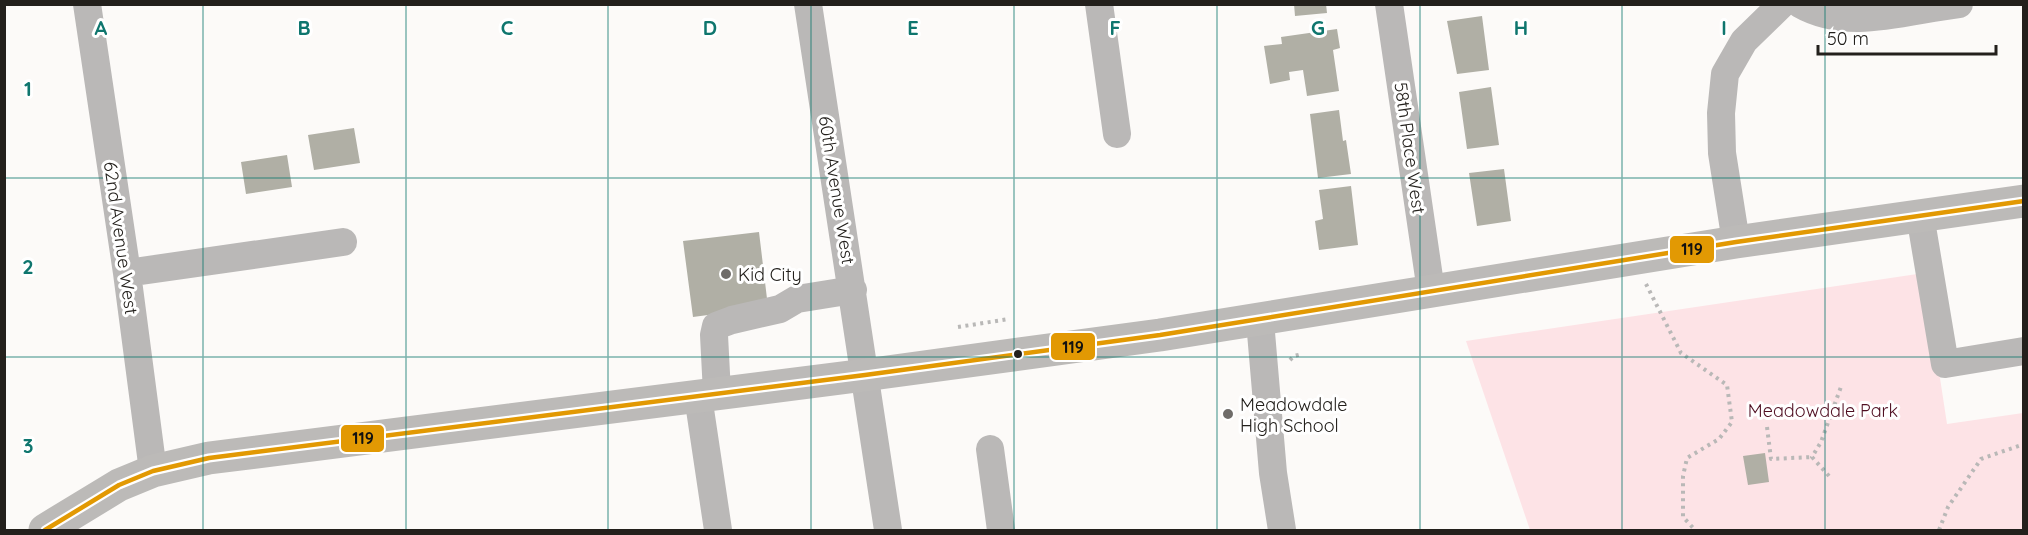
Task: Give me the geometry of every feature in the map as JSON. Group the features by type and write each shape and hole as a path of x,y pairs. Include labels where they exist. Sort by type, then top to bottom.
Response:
{"main road":[{"path":"45,531 119,485 153,471 209,458 865,375 1260,321 1736,242 2024,201"}],"street":[{"name":"62nd Avenue West","path":"87,4 127,273 153,471"},
{"name":"60th Avenue West","path":"808,4 888,531"},
{"path":"1099,4 1117,134"},
{"name":"58th Place West","path":"1389,4 1431,291"},
{"path":"1736,242 1722,153 1721,114 1725,74 1744,41 1782,4"},
{"path":"1800,4 1817,11 1856,18 1895,15 1959,4"},
{"path":"1920,215 1945,364 2024,351"},
{"path":"127,273 343,242"},
{"path":"718,531 708,394 716,326 780,309 797,299 853,290"},
{"path":"1260,321 1273,473 1282,531"},
{"path":"990,449 1001,531"}],"path":[{"path":"1634,259 1681,353 1727,386 1732,422 1719,439 1687,458 1683,476 1683,517 1695,531"},
{"path":"958,327 1010,319"},
{"path":"1812,457 1821,442 1842,384"},
{"path":"1767,427 1771,459 1812,457"},
{"path":"1939,531 1948,507 1981,459 2024,444"},
{"path":"1812,457 1829,476"}],"green space":[{"name":"Meadowdale Park","path":"1924,273 1947,424 2023,413 2023,530 1530,530 1466,341"}],"building":[{"path":"1294,4 1326,4 1327,13 1295,16"},
{"path":"1482,16 1489,70 1457,74 1447,21"},
{"path":"1337,29 1340,48 1333,50 1339,91 1307,96 1303,70 1289,72 1290,80 1270,84 1264,46 1282,44 1281,37"},
{"path":"1491,87 1499,145 1467,149 1459,92"},
{"path":"1339,110 1351,174 1318,178 1310,114"},
{"path":"354,128 360,163 314,170 308,135"},
{"path":"287,155 292,187 246,194 241,162"},
{"path":"1504,169 1511,221 1477,226 1469,173"},
{"path":"1351,186 1358,245 1319,250 1315,221 1323,219 1319,190"},
{"name":"Kid City","path":"759,232 768,307 693,317 683,241"},
{"path":"1765,453 1769,482 1748,485 1743,456"}],"transit line":[{"name":"119","path":"45,530 119,485 153,471 209,458 865,375 1160,335 1736,242 2024,201"}],"place":[{"name":"Kid City","path":"726,274"},
{"name":"Meadowdale High School","path":"1228,414"}]}
